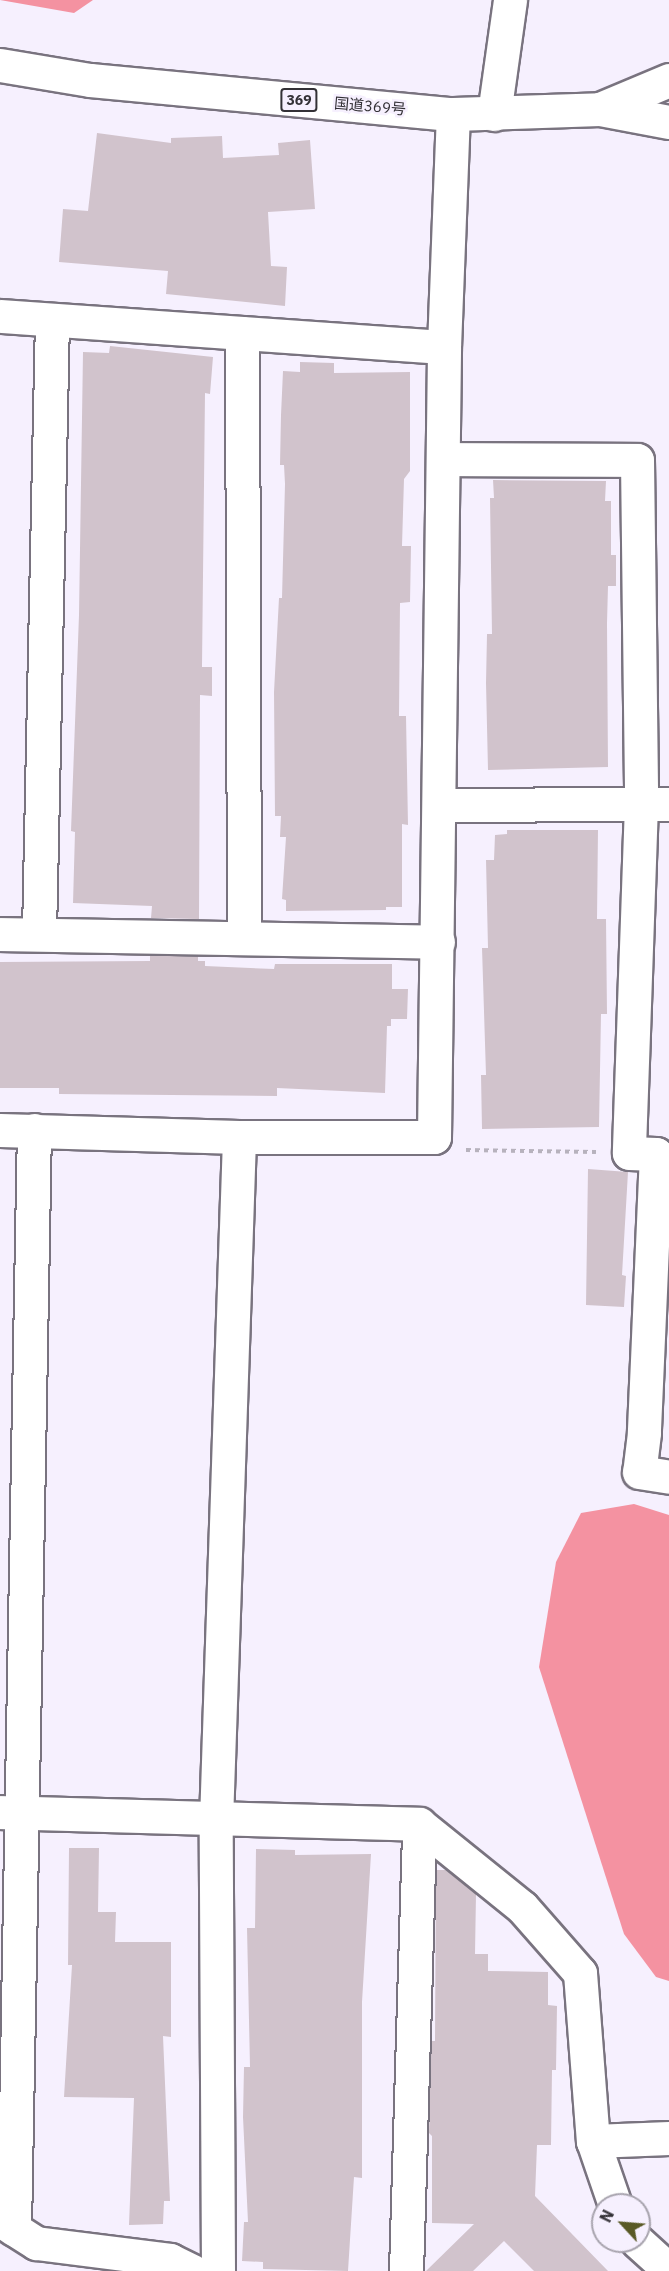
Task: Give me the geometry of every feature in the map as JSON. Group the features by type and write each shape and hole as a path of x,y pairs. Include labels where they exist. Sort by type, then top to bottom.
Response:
{"main road":[{"path":"494,114 508,14"},
{"name":"国道369号","path":"0,65 90,80 453,114 600,109 669,122"},
{"name":"369","path":"600,109 669,80"},
{"path":"0,1130 239,1137 434,1137 445,459 444,347 453,114"},
{"path":"0,316 444,347"},
{"path":"39,934 52,320"},
{"path":"242,333 244,938"},
{"path":"445,459 637,460 655,804 630,1153 656,1154 644,1433 639,1472 669,1477"},
{"path":"440,804 655,804"},
{"path":"0,934 438,942"},
{"path":"34,1130 10,1812 7,2225 36,2243 170,2260 193,2271"},
{"path":"218,2271 216,1821 239,1137"},
{"path":"10,1812 216,1821 419,1824 522,1907 580,1972 593,2141 611,2193"},
{"path":"406,2271 419,1824"},
{"path":"593,2141 669,2138"},
{"path":"651,2253 669,2270"}],"path":[{"path":"434,1137 447,1150 630,1153"}],"shaded area":[{"path":"0,0 93,0 74,13"},
{"path":"634,1504 669,1515 669,1981 656,1977 624,1934 539,1667 556,1562 581,1513"}],"building":[{"path":"97,133 171,143 171,138 222,136 223,158 279,155 278,143 310,140 315,209 268,212 271,266 287,267 285,306 166,294 168,271 59,262 63,209 88,211"},
{"path":"110,346 213,357 210,394 205,393 202,667 212,667 212,696 200,695 199,919 151,918 152,906 73,903 75,832 71,831 79,615 83,352 109,353"},
{"path":"300,362 334,363 334,373 410,372 410,471 404,479 402,546 411,546 410,602 400,603 399,716 406,716 408,825 402,824 402,907 386,907 386,910 286,911 286,900 282,899 286,837 280,837 281,816 275,816 274,692 279,598 282,598 285,484 284,465 280,465 281,415 283,371 300,372"},
{"path":"493,480 606,481 605,501 611,501 611,555 616,555 616,586 608,586 608,767 488,770 486,683 487,634 492,634 490,498 494,498"},
{"path":"507,830 598,830 597,919 606,919 607,1014 601,1014 599,1127 482,1129 481,1075 486,1075 482,948 488,948 486,860 494,860 495,835 507,834"},
{"path":"150,956 198,956 198,961 205,961 205,966 274,969 275,964 392,964 392,989 408,989 407,1019 391,1019 391,1026 387,1026 385,1093 277,1088 277,1096 59,1094 59,1088 0,1088 0,962 150,961"},
{"path":"588,1169 628,1172 622,1275 626,1276 624,1307 586,1305"},
{"path":"69,1848 99,1848 98,1912 116,1912 115,1942 171,1942 171,2037 163,2036 170,2201 164,2201 163,2224 129,2225 134,2098 64,2097 72,1965 68,1965"},
{"path":"256,1849 295,1850 295,1855 371,1854 362,2002 362,2178 354,2177 348,2271 263,2269 263,2262 242,2261 244,2222 248,2222 243,2117 244,2067 250,2067 247,1928 255,1928"},
{"path":"436,1870 446,1870 476,1894 475,1954 488,1954 488,1971 548,1972 548,2005 557,2006 556,2070 552,2070 551,2145 537,2145 535,2196 608,2271 534,2271 504,2241 473,2271 426,2271 474,2224 432,2223 432,2136 429,2133 431,2041 435,2041"}]}
